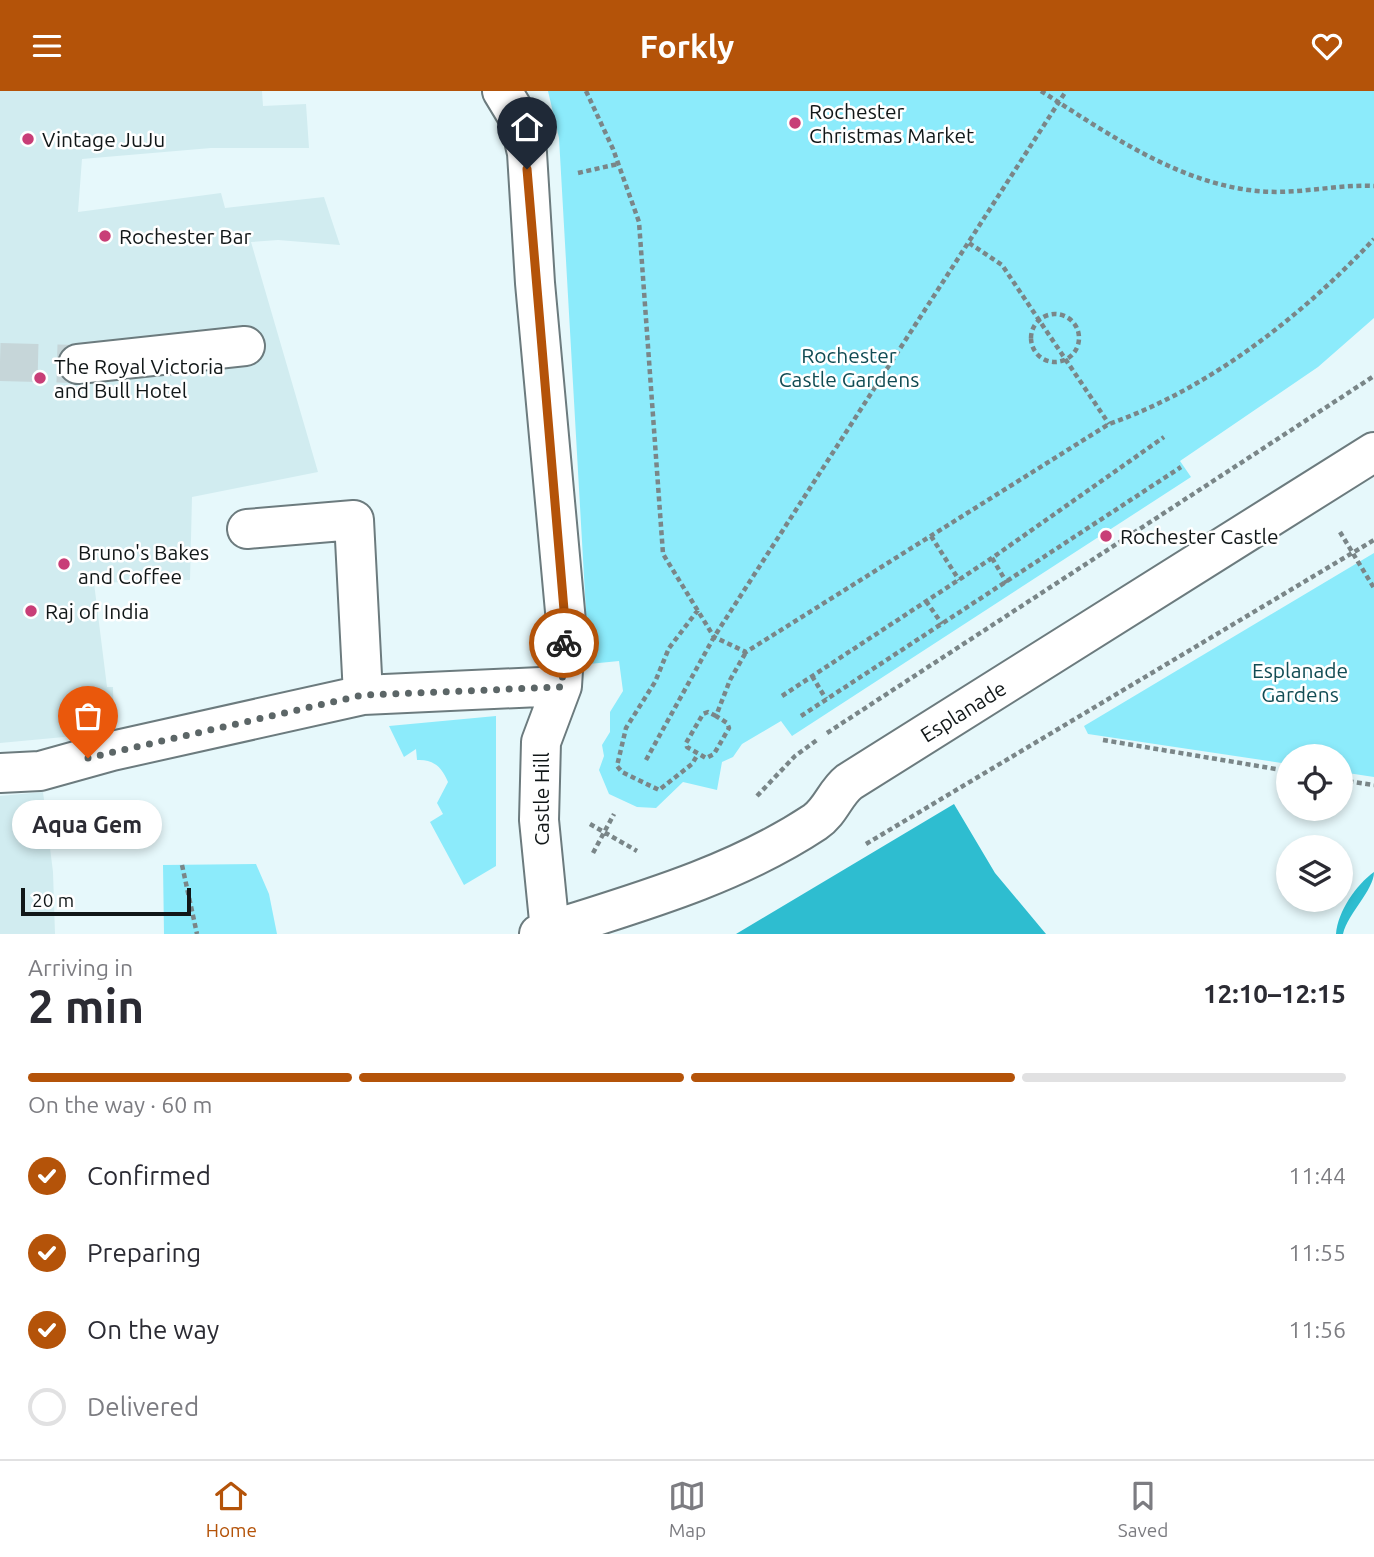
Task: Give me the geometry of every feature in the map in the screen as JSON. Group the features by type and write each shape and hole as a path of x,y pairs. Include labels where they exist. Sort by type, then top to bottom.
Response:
{"street":[{"name":"Castle Hill","path":"502,91 519,119 527,153 535,283 565,622 562,687 541,742 540,795 545,932"},
{"path":"78,364 245,346"},
{"name":"Esplanade","path":"545,932 698,881 779,844 823,816 849,782 1374,452"},
{"path":"247,529 354,520 363,695"},
{"path":"0,773 40,771 112,751 363,695 562,687"}],"path":[{"path":"586,91 612,149 639,222 663,554 714,637 746,652"},
{"path":"1041,91 1153,158 1213,182 1256,191 1295,193 1374,186"},
{"path":"646,760 714,637 1066,91"},
{"path":"716,716 730,680 746,652 1109,424 1147,411 1168,400 1266,337 1323,291 1374,239"},
{"path":"968,243 1002,265 1109,424"},
{"path":"1047,315 1063,315 1076,325 1078,348 1067,360 1046,361 1035,351 1031,338 1040,320 1047,315"},
{"path":"755,798 795,756 819,739 1374,376"},
{"path":"782,696 992,558 1164,437"},
{"path":"802,716 1181,467"},
{"path":"1314,489 1374,588"},
{"path":"931,536 959,580"},
{"path":"862,846 1374,540"},
{"path":"992,558 1007,583"},
{"path":"926,601 942,624"},
{"path":"698,610 669,648 655,682 626,728 617,766 622,772 659,790 692,764 698,754"},
{"path":"812,676 826,699"},
{"path":"708,712 716,716 727,723 727,731 711,758 687,747 687,741 703,714 708,712"},
{"path":"1103,740 1276,769"},
{"path":"1353,782 1374,785"},
{"path":"540,795 645,853"},
{"path":"182,865 197,934"}],"shaded area":[{"path":"0,91 262,91 263,106 306,104 309,148 211,148 82,159 78,212 221,193 225,208 324,197 340,245 278,240 251,242 318,472 192,497 190,580 94,583 107,687 113,687 114,725 107,733 0,743"},
{"path":"43,792 53,872 55,934 0,934 0,796"},
{"path":"954,804 995,873 1046,934 736,934"},
{"path":"1374,872 1370,886 1343,934 1336,934 1342,912 1353,912 1353,894"}],"green space":[{"name":"Rochester Castle Gardens","path":"548,91 1374,91 1374,318 1318,367 1180,461 1191,477 792,736 781,721 742,744 733,757 722,762 717,790 683,782 656,808 637,807 609,794 599,770 604,756 602,745 610,732 610,712 623,691 619,661 589,664 559,138"},
{"name":"Esplanade Gardens","path":"1374,553 1374,777 1353,774 1353,744 1276,744 1276,762 1088,734 1084,726"},
{"path":"496,716 496,866 464,885 430,822 443,814 437,803 448,782 446,777 440,768 432,763 417,760 416,749 404,757 389,726"},
{"path":"256,864 269,894 277,934 164,934 163,865"}],"tunnel":[{"path":"0,362 78,364"}],"way so far":[{"path":"88,758 363,695 562,687 564,643"}],"place":[{"name":"Rochester Christmas Market","path":"795,123"},
{"name":"Vintage JuJu","path":"28,139"},
{"name":"Rochester Bar","path":"105,236"},
{"name":"The Royal Victoria and Bull Hotel","path":"40,378"},
{"name":"Rochester Castle","path":"1106,536"},
{"name":"Bruno's Bakes and Coffee","path":"64,564"},
{"name":"Raj of India","path":"31,611"},
{"name":"Aqua Gem","path":"88,758"}],"route":[{"path":"527,169 565,622 564,643"}]}
